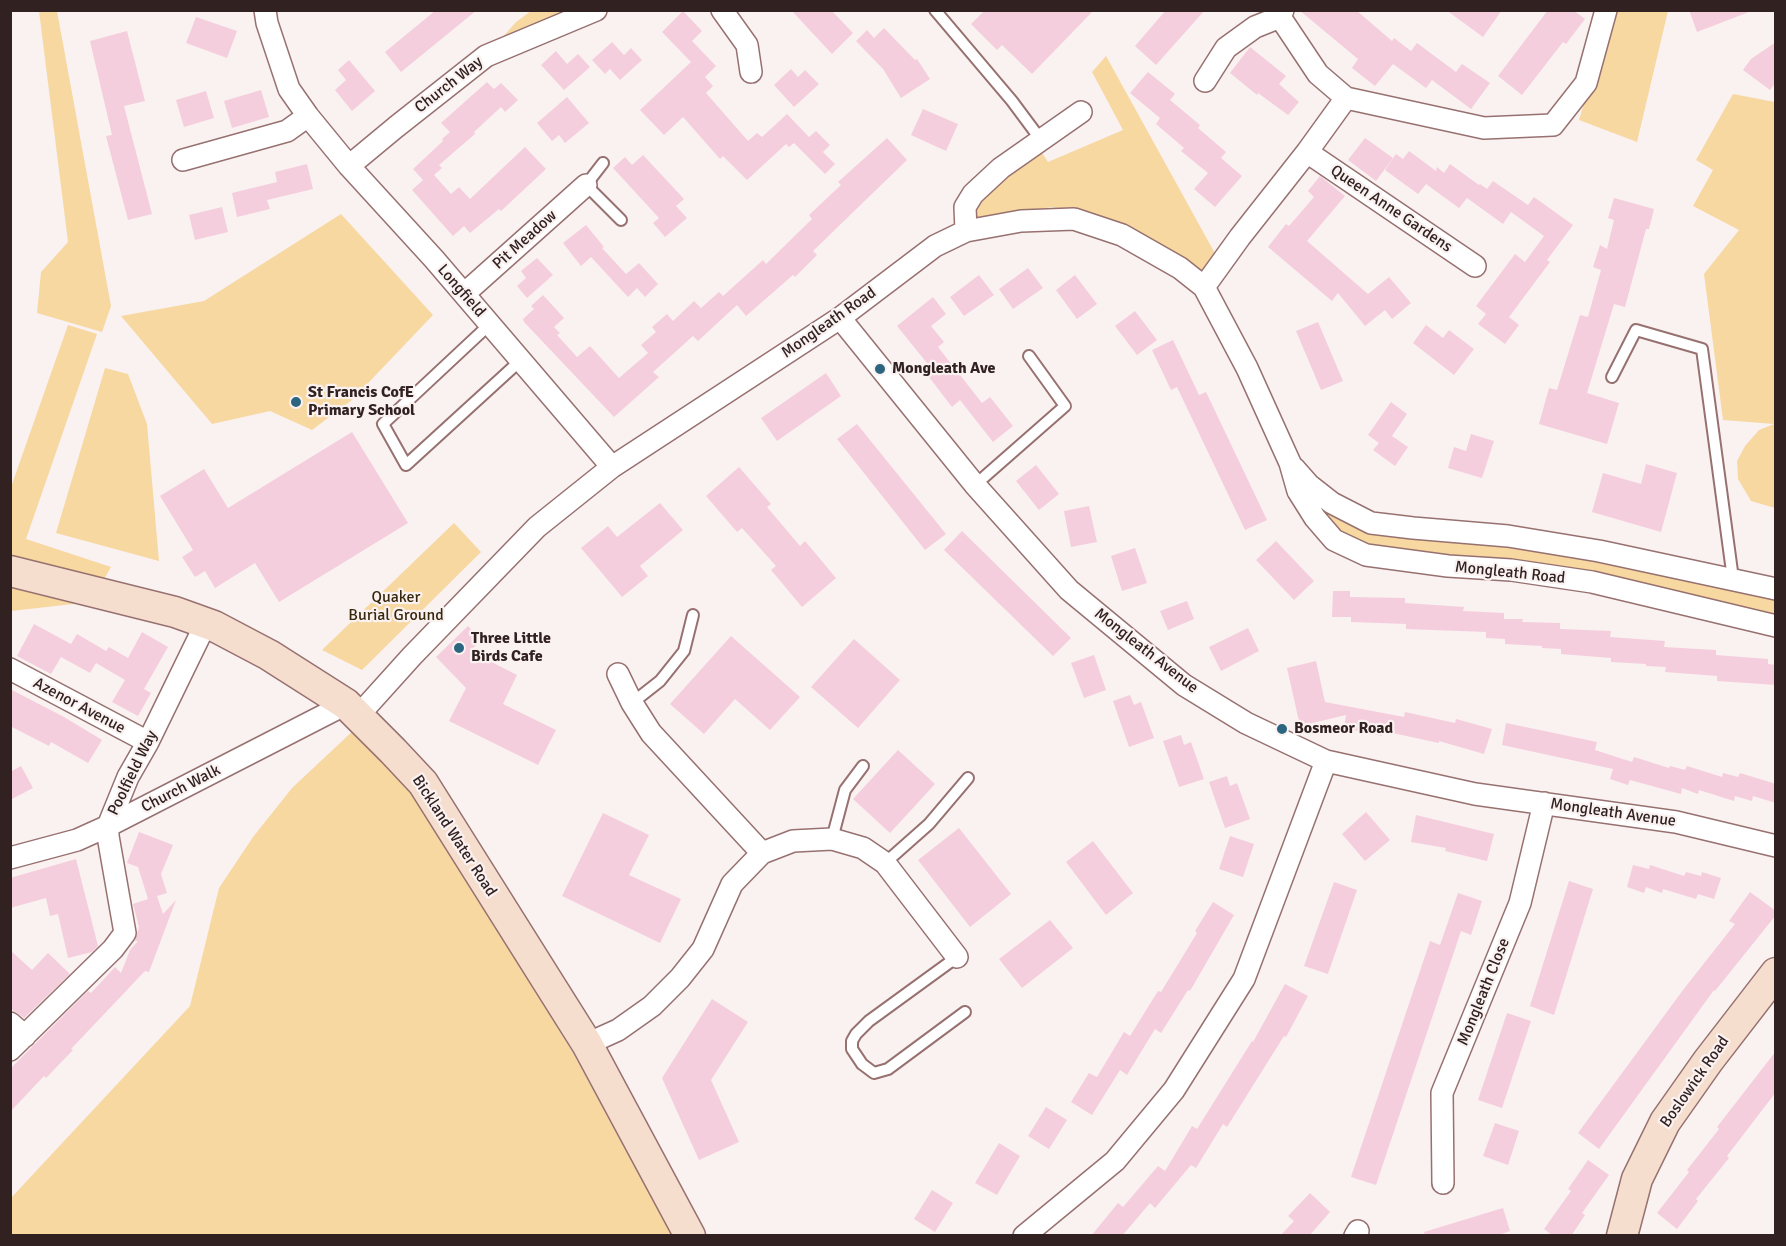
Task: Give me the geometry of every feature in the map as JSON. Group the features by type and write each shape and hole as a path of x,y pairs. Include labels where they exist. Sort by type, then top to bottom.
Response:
{"street":[{"name":"Longfield","path":"265,10 267,23 289,89 308,116 612,467"},
{"name":"Church Way","path":"349,166 486,56 596,10"},
{"path":"722,10 747,45 751,72"},
{"path":"1205,81 1226,48 1255,27 1281,14 1318,74 1346,98 1484,128 1553,125 1586,83 1606,10"},
{"path":"1204,286 1346,98"},
{"path":"966,231 965,207 973,194 1001,168 1081,112"},
{"path":"183,160 287,131 308,116"},
{"name":"Queen Anne Gardens","path":"1307,152 1475,266"},
{"name":"Pit Meadow","path":"464,294 586,185"},
{"name":"Mongleath Road","path":"351,710 412,656 537,527 612,467 840,318 935,246 966,231 1021,221 1074,219 1122,235 1180,268 1204,286 1247,368 1290,463 1298,491 1315,518 1334,540 1366,555 1448,566 1511,570 1592,582 1776,626"},
{"name":"Mongleath Avenue","path":"840,318 975,485 1069,590 1184,685 1246,723 1326,761 1475,794 1676,822 1776,846"},
{"name":"Mongleath Road","path":"1290,463 1309,485 1332,503 1371,523 1508,536 1599,551 1776,589"},
{"name":"Bickland Water Road","path":"10,571 175,612 206,623 269,655 351,710 393,751 423,783 587,1044 690,1236"},
{"name":"Poolfield Way","path":"15,1036 113,949 125,933 108,826 128,777 148,742 206,623"},
{"name":"Azenor Avenue","path":"10,669 148,742"},
{"path":"618,674 632,703 651,733 762,853"},
{"name":"Church Walk","path":"10,858 77,840 351,710"},
{"path":"1024,1236 1115,1161 1174,1090 1244,979 1326,761"},
{"name":"Mongleath Close","path":"1443,1183 1442,1093 1520,903 1544,803"},
{"path":"587,1044 618,1030 652,1006 680,978 703,949 732,884 762,853 794,841 832,839 863,848 885,863 957,957"},
{"name":"Boslowick Road","path":"1622,1236 1637,1179 1665,1122 1708,1061 1776,973"}],"lane":[{"path":"935,10 1012,101 1041,140"},
{"name":"Pit Meadow","path":"586,185 603,163"},
{"path":"586,185 621,220"},
{"path":"490,324 383,424 406,465 521,360"},
{"path":"1612,377 1636,330 1702,349 1733,579"},
{"path":"975,485 1065,406 1029,356"},
{"path":"632,703 660,681 684,651 693,615"},
{"path":"832,839 845,790 863,766"},
{"path":"885,863 929,824 968,778"},
{"path":"957,957 869,1021 856,1034 852,1041 852,1048 862,1064 874,1073 888,1069 965,1012"}],"green space":[{"path":"39,11 57,11 111,306 102,332 37,313 41,272 68,242"},
{"path":"531,11 582,11 502,38 516,22"},
{"path":"1612,11 1668,11 1637,142 1579,120"},
{"path":"1106,56 1217,257 1203,276 1111,219 1051,207 977,222 975,201 1042,153 1048,162 1123,130 1092,72"},
{"path":"1733,94 1775,102 1775,508 1751,501 1738,479 1737,461 1745,446 1759,430 1774,424 1723,420 1704,274 1739,230 1693,206 1713,170 1696,160"},
{"path":"341,214 433,315 352,400 312,430 270,411 212,424 121,316 204,301"},
{"path":"68,325 97,334 26,539 111,567 91,602 11,611 11,487"},
{"path":"105,368 128,374 147,424 159,561 56,533"},
{"path":"1311,496 1370,530 1504,542 1775,596 1775,618 1367,548 1340,535"},
{"name":"Quaker Burial Ground","path":"454,523 481,552 362,670 322,650"},
{"path":"356,728 414,789 473,891 573,1053 672,1235 11,1235 10,1199 190,1006 219,888 253,837 292,788"}],"building":[{"path":"436,10 477,10 401,72 385,52"},
{"path":"791,10 831,10 853,33 832,54"},
{"path":"985,10 1094,10 1032,74 1002,45 997,50 971,24"},
{"path":"1166,10 1205,10 1156,65 1135,46"},
{"path":"1299,10 1356,10 1392,41 1394,38 1411,51 1417,43 1456,72 1462,64 1490,83 1471,109 1432,80 1426,88 1393,64 1375,86 1352,68 1358,59"},
{"path":"1446,10 1502,10 1483,37"},
{"path":"1548,10 1573,10 1585,19 1566,44 1563,42 1522,95 1498,76"},
{"path":"1689,10 1749,10 1749,12 1697,32"},
{"path":"683,11 702,31 692,41 716,66 705,77 713,86 706,93 748,141 757,133 762,137 787,114 809,137 816,131 830,145 823,152 835,164 825,174 794,143 789,147 786,144 747,180 723,156 720,159 683,117 664,135 640,110 691,62 662,32"},
{"path":"196,17 237,31 227,58 186,43"},
{"path":"884,28 915,60 917,59 930,79 901,98 883,69 856,41 867,30 874,38"},
{"path":"127,31 145,101 124,106 152,214 128,220 106,136 112,135 90,41"},
{"path":"612,42 624,55 631,48 642,60 620,80 610,69 605,74 592,60"},
{"path":"1776,42 1776,82 1770,90 1743,70 1751,59"},
{"path":"1250,47 1286,76 1279,84 1299,102 1288,115 1258,93 1257,95 1230,73"},
{"path":"556,51 567,64 578,54 590,67 564,90 541,65"},
{"path":"349,60 375,91 352,111 335,90 346,80 338,70"},
{"path":"791,69 798,77 805,70 819,84 794,107 774,85"},
{"path":"1148,72 1175,94 1170,100 1200,125 1198,128 1226,152 1221,158 1242,176 1215,207 1194,189 1208,173 1181,151 1184,148 1156,124 1160,118 1130,93"},
{"path":"487,82 494,89 501,83 518,100 505,112 501,107 474,132 475,134 439,165 442,168 434,175 451,194 459,187 470,199 525,147 546,169 501,211 499,209 470,233 464,226 453,236 412,190 423,180 413,169 450,132 441,123"},
{"path":"261,90 269,117 232,128 224,101"},
{"path":"206,91 214,118 184,127 176,100"},
{"path":"567,97 589,123 565,143 559,135 552,141 537,123"},
{"path":"923,109 958,124 946,151 911,135"},
{"path":"887,138 907,160 813,251 817,255 795,277 793,275 746,316 737,305 698,341 693,336 653,372 659,377 614,417 524,322 523,319 534,309 531,306 543,295 564,318 554,327 560,333 557,335 577,357 590,346 619,378 648,353 641,345 656,332 652,327 667,314 673,321 694,301 701,308 719,292 723,296 763,260 766,264 812,219 809,215 841,185 838,182"},
{"path":"1365,138 1393,158 1376,181 1348,160"},
{"path":"1409,151 1436,171 1437,167 1444,173 1450,164 1487,189 1493,181 1528,205 1534,197 1573,225 1547,260 1550,262 1509,317 1519,325 1505,344 1478,324 1486,314 1476,306 1515,254 1525,262 1544,236 1511,212 1503,224 1467,198 1459,208 1426,184 1418,194 1385,170 1396,154 1403,159"},
{"path":"643,155 684,199 676,206 687,218 665,237 653,223 659,218 613,168 625,157 632,165"},
{"path":"307,164 313,189 267,200 270,209 237,217 232,193 277,182 275,172"},
{"path":"1320,176 1345,196 1307,241 1368,294 1389,277 1411,303 1392,319 1385,310 1365,326 1338,293 1332,301 1268,247 1286,224 1289,226 1314,197 1308,191"},
{"path":"1614,198 1654,209 1649,229 1646,229 1625,307 1614,304 1587,393 1619,403 1607,444 1539,424 1549,388 1557,390 1580,315 1588,317 1601,270 1593,267 1600,245 1607,249 1614,220 1608,218"},
{"path":"222,207 228,232 195,240 189,215"},
{"path":"586,225 604,247 602,248 626,274 639,263 658,284 645,297 637,288 628,297 591,257 581,266 563,243"},
{"path":"537,258 553,275 527,298 517,286 526,278 521,271"},
{"path":"1028,268 1043,288 1013,309 999,289"},
{"path":"979,275 994,295 964,316 950,297"},
{"path":"1075,275 1097,304 1077,319 1056,290"},
{"path":"933,297 946,314 931,326 944,342 938,347 982,403 990,397 1013,426 993,442 960,400 952,407 929,377 935,373 897,326"},
{"path":"1135,311 1157,340 1137,355 1115,326"},
{"path":"1318,322 1343,381 1321,390 1296,331"},
{"path":"1426,325 1443,338 1449,330 1474,349 1454,375 1413,343"},
{"path":"1173,340 1199,395 1206,392 1267,520 1245,530 1177,387 1171,390 1152,350"},
{"path":"826,373 841,396 777,441 761,418"},
{"path":"1391,402 1407,414 1392,436 1408,447 1395,466 1373,450 1379,443 1368,435"},
{"path":"857,424 946,534 925,550 837,439"},
{"path":"352,432 408,523 279,602 255,563 215,588 205,571 195,577 182,557 193,550 160,496 204,469 228,508"},
{"path":"1471,434 1494,441 1482,478 1448,468 1454,447 1466,451"},
{"path":"1646,464 1677,473 1661,532 1592,512 1603,473 1641,484"},
{"path":"1036,465 1059,494 1039,510 1016,481"},
{"path":"739,467 771,504 767,507 800,546 805,541 836,578 802,607 771,570 776,566 742,528 737,532 706,496"},
{"path":"660,503 683,530 640,566 648,576 622,597 581,548 608,526 617,537"},
{"path":"1089,506 1097,542 1071,547 1064,511"},
{"path":"962,531 1071,638 1053,656 944,550"},
{"path":"1276,541 1314,581 1294,600 1256,560"},
{"path":"1135,548 1147,583 1122,591 1111,556"},
{"path":"1333,591 1350,591 1350,597 1405,598 1405,603 1464,607 1463,611 1504,613 1504,619 1560,623 1560,629 1611,631 1610,637 1665,641 1664,647 1716,650 1716,655 1768,659 1768,664 1776,665 1776,685 1717,681 1717,676 1665,672 1666,667 1611,662 1611,658 1561,654 1561,649 1542,648 1542,646 1505,644 1505,639 1486,638 1486,632 1406,629 1406,624 1351,622 1351,617 1332,617"},
{"path":"1187,601 1194,619 1168,630 1160,611"},
{"path":"34,624 71,644 77,634 106,651 109,647 128,658 142,632 168,647 144,689 151,693 138,716 112,702 125,680 96,663 90,673 61,657 51,674 17,656"},
{"path":"468,626 481,640 470,651 517,675 503,704 556,730 538,765 449,721 466,688 436,657"},
{"path":"1248,628 1259,651 1221,671 1209,647"},
{"path":"731,636 800,697 770,730 735,699 704,734 670,704"},
{"path":"854,639 900,680 858,728 811,687"},
{"path":"1094,655 1106,690 1084,698 1071,663"},
{"path":"1316,661 1325,702 1404,717 1405,712 1455,723 1456,719 1492,729 1484,754 1439,741 1439,743 1383,731 1382,736 1344,728 1346,715 1300,726 1287,668"},
{"path":"10,689 102,740 88,763 51,742 49,746 10,726"},
{"path":"1130,695 1134,705 1141,702 1154,738 1129,747 1113,701"},
{"path":"1506,723 1597,742 1595,750 1632,762 1634,757 1669,768 1670,766 1685,770 1687,766 1722,777 1723,773 1738,777 1740,773 1776,784 1776,803 1753,796 1752,801 1735,796 1734,801 1699,790 1698,794 1682,788 1681,794 1630,780 1628,785 1610,779 1613,769 1502,745"},
{"path":"1181,735 1184,745 1191,742 1204,779 1179,787 1163,741"},
{"path":"898,750 935,784 890,833 853,799"},
{"path":"21,766 33,788 10,800 10,772"},
{"path":"1227,776 1230,786 1237,783 1250,819 1225,828 1209,782"},
{"path":"1366,812 1390,840 1365,861 1342,834"},
{"path":"603,813 649,835 629,875 681,899 660,943 562,896"},
{"path":"1416,815 1494,834 1487,861 1445,851 1446,848 1411,842"},
{"path":"959,828 1011,894 970,927 918,860"},
{"path":"139,832 173,845 161,874 167,893 157,896 163,914 176,900 149,972 145,971 71,1049 73,1050 46,1078 44,1076 10,1112 10,1069 88,991 91,993 115,967 121,973 130,950 138,941 135,941 139,927 133,904 148,899 138,867 127,863"},
{"path":"1230,836 1254,844 1243,877 1219,869"},
{"path":"1093,841 1133,893 1106,915 1066,862"},
{"path":"76,859 98,946 92,952 68,958 58,914 50,916 46,898 10,908 10,878"},
{"path":"1633,865 1649,869 1650,865 1684,876 1686,872 1701,876 1702,872 1721,878 1714,899 1698,894 1696,899 1663,889 1662,893 1646,887 1644,893 1627,887"},
{"path":"1569,881 1593,889 1554,1015 1530,1006"},
{"path":"1334,882 1357,890 1328,974 1304,966"},
{"path":"1750,892 1776,911 1776,915 1714,990 1599,1149 1578,1133 1683,990 1735,924 1729,921"},
{"path":"1458,893 1482,901 1471,935 1461,931 1376,1185 1351,1177 1430,941 1440,945"},
{"path":"1213,902 1234,915 1190,991 1188,990 1161,1033 1155,1029 1127,1075 1120,1070 1092,1115 1071,1102 1089,1073 1097,1077 1124,1032 1130,1036 1158,991 1161,992"},
{"path":"1050,920 1073,948 1022,988 999,959"},
{"path":"10,950 32,970 48,953 70,974 24,1018 10,1008"},
{"path":"1285,984 1308,996 1286,1037 1284,1036 1227,1127 1223,1124 1196,1168 1191,1165 1155,1208 1150,1203 1122,1236 1091,1236 1118,1203 1123,1207 1158,1166 1165,1171 1192,1126 1197,1129 1253,1042"},
{"path":"712,999 748,1022 711,1080 739,1142 699,1160 662,1078"},
{"path":"1507,1013 1531,1021 1502,1108 1478,1100"},
{"path":"1776,1051 1776,1092 1727,1156 1729,1158 1696,1199 1698,1201 1677,1229 1657,1213 1719,1129 1717,1127"},
{"path":"1046,1107 1067,1120 1049,1149 1028,1136"},
{"path":"1495,1123 1519,1131 1508,1165 1483,1156"},
{"path":"999,1143 1020,1156 997,1195 975,1183"},
{"path":"1588,1160 1609,1175 1582,1213 1585,1215 1571,1236 1553,1236 1544,1229 1571,1191 1568,1189"},
{"path":"932,1190 953,1203 935,1232 914,1219"},
{"path":"1310,1193 1330,1212 1309,1236 1280,1236 1294,1221 1288,1216"},
{"path":"1503,1208 1510,1231 1496,1236 1425,1236 1424,1232"}],"place":[{"name":"Mongleath Ave","path":"880,369"},
{"name":"St Francis CofE Primary School","path":"296,402"},
{"name":"Three Little Birds Cafe","path":"459,648"},
{"name":"Bosmeor Road","path":"1282,729"}]}
